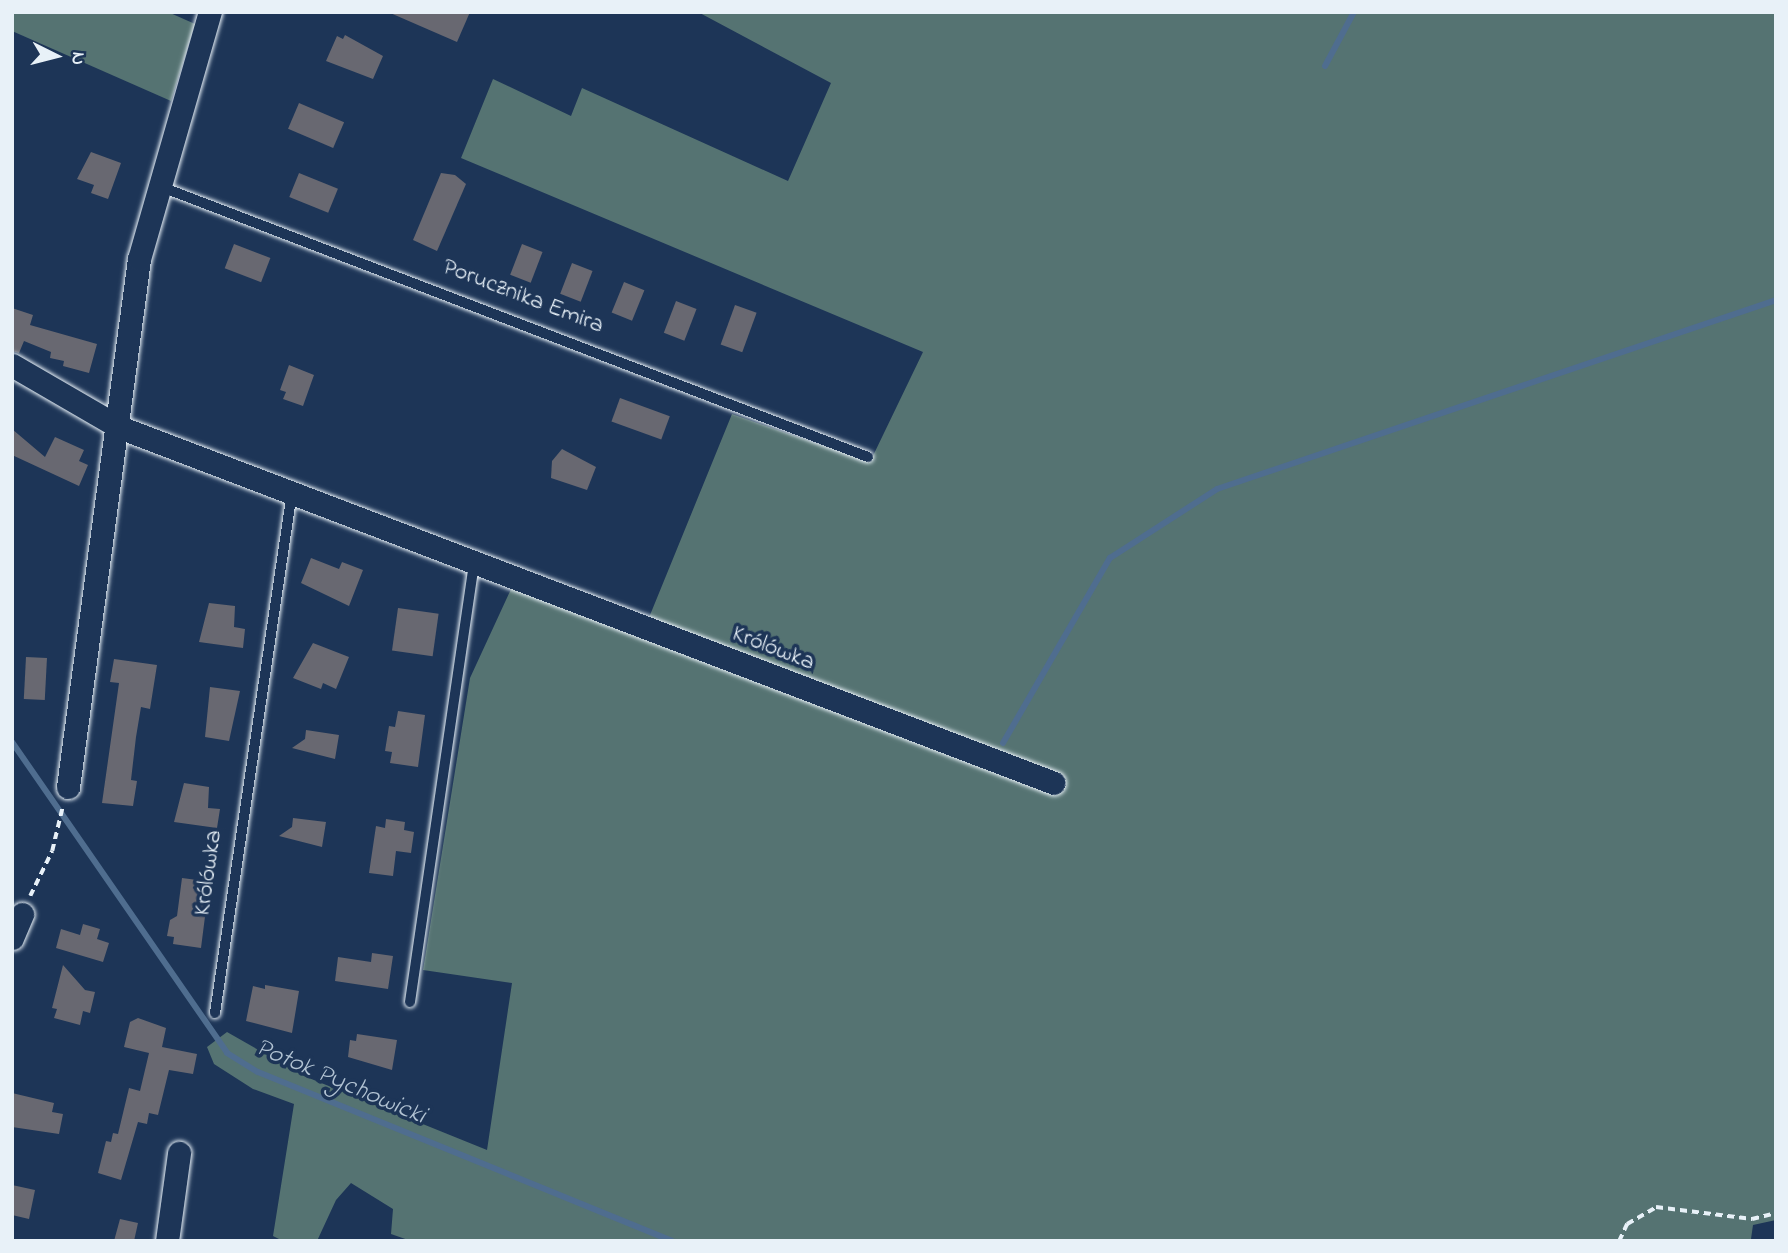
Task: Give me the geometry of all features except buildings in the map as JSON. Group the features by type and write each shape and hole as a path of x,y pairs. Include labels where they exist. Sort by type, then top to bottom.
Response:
{"street":[{"path":"65,796 119,427 139,260 210,12"},
{"name":"Królówka","path":"12,365 119,427 1054,783"},
{"path":"167,1241 179,1153"}],"lane":[{"name":"Porucznika Emira","path":"159,186 868,457"},
{"name":"Królówka","path":"215,1013 292,492"},
{"path":"411,1002 474,563"}],"path":[{"path":"15,929 52,851 57,818 65,796"},
{"path":"1619,1241 1627,1224 1656,1207 1752,1219 1776,1213"}],"green space":[{"path":"12,12 168,12 195,24 171,101 12,31"},
{"path":"698,12 1776,12 1776,1220 1753,1225 1751,1239 1776,1241 411,1241 391,1234 393,1209 351,1183 336,1200 317,1241 283,1241 273,1236 294,1104 253,1089 214,1064 207,1047 227,1032 304,1076 487,1150 512,983 423,970 470,678 512,587 648,620 732,414 870,462 923,352 461,158 493,79 571,116 582,88 788,181 831,83"}],"waterway":[{"path":"1325,66 1354,12"},
{"path":"1003,743 1110,558 1217,489 1776,300"},
{"name":"Potok Pychowicki","path":"12,742 227,1053 258,1072 672,1241"}]}
